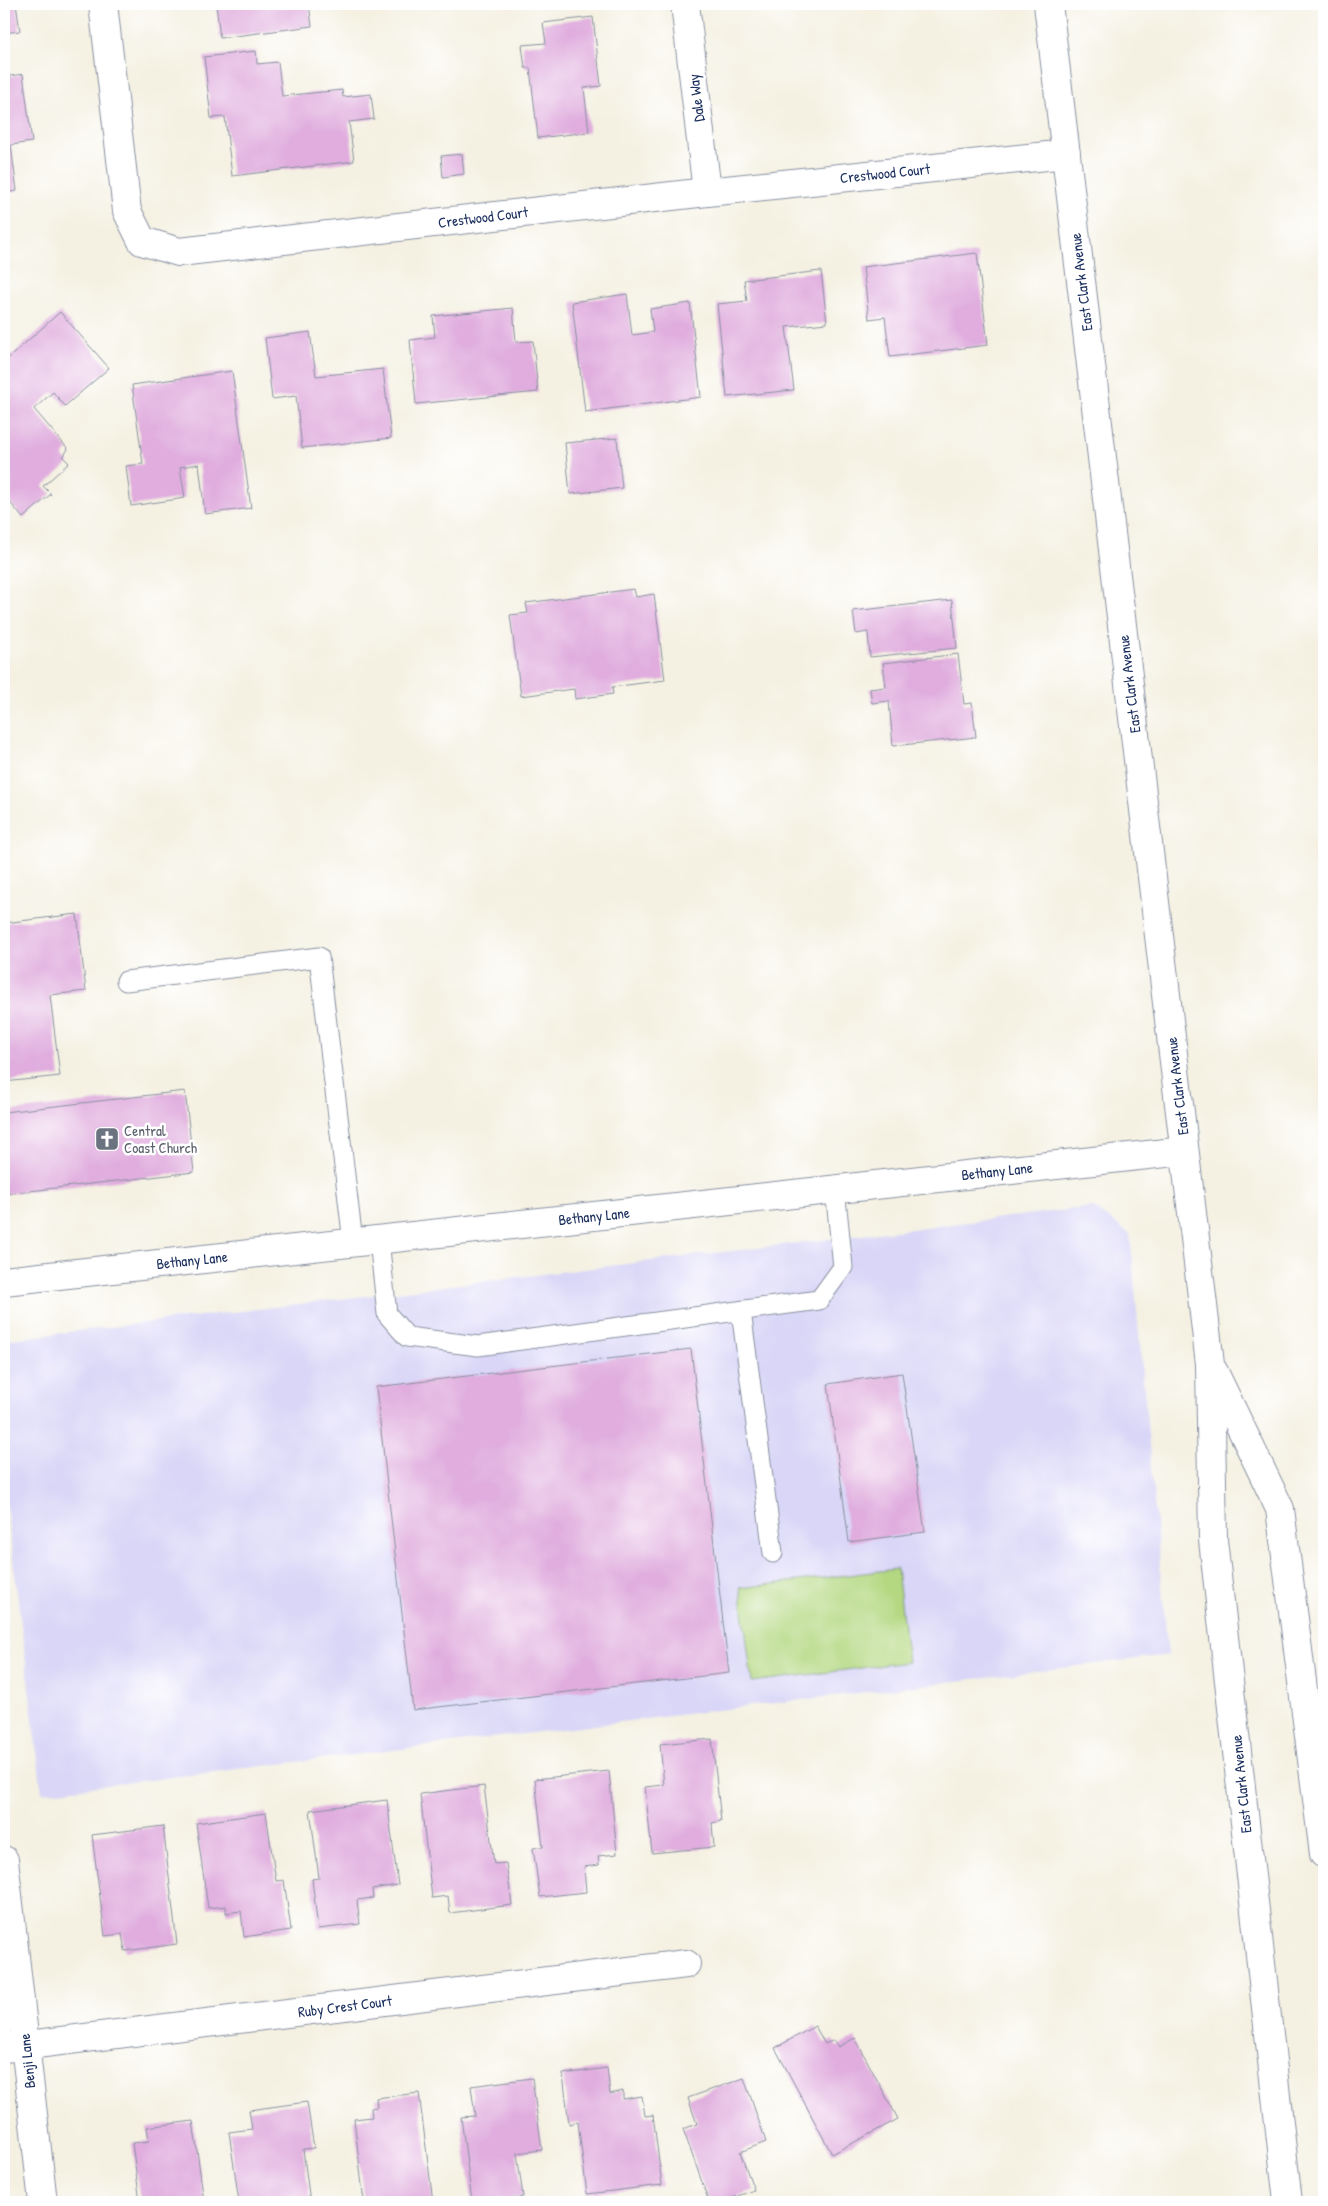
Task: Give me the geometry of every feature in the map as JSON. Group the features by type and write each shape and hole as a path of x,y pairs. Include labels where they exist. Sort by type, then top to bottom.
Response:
{"street":[{"name":"Crestwood Court","path":"103,4 128,211 142,241 179,252 707,192 1066,154"},
{"name":"Dale Way","path":"685,4 707,192"},
{"name":"East Clark Avenue","path":"1048,4 1210,1364 1213,1540 1288,2202"},
{"name":"Bethany Lane","path":"4,1281 1184,1151"},
{"name":"East Clark Avenue","path":"1210,1364 1280,1509 1324,1854"},
{"name":"Benji Lane","path":"4,1860 15,2047 43,2202"},
{"name":"Ruby Crest Court","path":"15,2047 686,1964"}],"lane":[{"path":"126,981 319,957 366,1241 387,1314 407,1337 478,1346 819,1300 842,1267 835,1189"},
{"path":"740,1310 773,1553"}],"shaded area":[{"path":"1092,1207 1130,1234 1168,1655 42,1793 4,1487 4,1340"}],"green space":[{"path":"897,1569 908,1662 752,1682 740,1588"}],"building":[{"path":"4,4 16,4 20,31 4,33"},
{"path":"216,4 309,4 312,26 220,38"},
{"path":"593,17 601,86 584,88 589,132 538,138 530,68 525,68 522,45 546,43 543,23"},
{"path":"256,51 257,64 278,62 282,96 342,90 343,97 371,94 374,119 349,122 354,161 232,176 225,117 211,118 204,57"},
{"path":"23,74 32,142 11,145 17,191 4,193 4,77"},
{"path":"462,154 464,174 443,177 441,156"},
{"path":"977,253 988,345 890,357 885,317 869,319 863,267"},
{"path":"821,271 827,323 786,327 794,390 727,397 717,304 747,301 744,280"},
{"path":"627,294 632,335 653,332 650,309 690,303 701,397 585,412 572,302"},
{"path":"513,308 516,342 533,341 538,392 416,404 410,340 435,337 433,316"},
{"path":"60,312 109,368 65,406 53,392 34,409 68,449 63,457 69,463 43,486 51,494 23,518 4,495 4,362"},
{"path":"310,332 316,376 383,369 391,438 302,448 296,396 272,399 265,338"},
{"path":"232,371 251,508 205,514 199,464 180,467 185,498 131,506 126,466 143,464 132,385"},
{"path":"617,438 622,488 570,494 565,443"},
{"path":"634,589 636,597 654,594 665,680 612,687 613,694 575,699 574,689 521,696 510,615 528,613 526,603"},
{"path":"952,600 957,648 870,657 868,632 856,634 853,611"},
{"path":"958,654 964,704 972,703 976,737 893,746 889,701 872,703 870,689 886,687 883,663"},
{"path":"77,914 86,991 50,995 60,1076 4,1082 4,923"},
{"path":"185,1091 194,1172 4,1194 4,1112"},
{"path":"691,1349 729,1673 413,1710 376,1387"},
{"path":"902,1373 925,1532 849,1542 828,1384"},
{"path":"712,1739 721,1821 712,1823 714,1847 652,1853 645,1787 664,1785 660,1744"},
{"path":"609,1771 617,1854 598,1856 599,1865 584,1867 586,1892 540,1897 533,1848 543,1847 535,1779"},
{"path":"484,1786 494,1864 506,1863 512,1905 450,1913 448,1896 432,1898 420,1794"},
{"path":"387,1800 398,1885 372,1889 373,1898 357,1900 360,1924 318,1929 312,1879 319,1878 310,1810"},
{"path":"266,1813 276,1881 284,1880 291,1930 244,1937 241,1911 226,1913 226,1906 208,1908 196,1823"},
{"path":"163,1826 177,1944 125,1951 122,1934 105,1936 92,1835"},
{"path":"815,2026 825,2044 834,2040 838,2047 855,2038 898,2119 832,2154 775,2048"},
{"path":"607,2068 610,2094 623,2091 623,2099 642,2096 645,2116 653,2115 662,2185 587,2194 578,2122 569,2124 563,2074"},
{"path":"532,2078 542,2150 517,2153 523,2197 472,2202 461,2117 475,2116 471,2086"},
{"path":"744,2078 766,2142 740,2152 754,2190 721,2202 709,2202 683,2129 697,2124 688,2098"},
{"path":"419,2093 433,2202 364,2202 354,2119 372,2117 371,2108 377,2107 376,2098"},
{"path":"307,2102 314,2148 303,2149 310,2202 239,2202 229,2132 252,2129 249,2110"},
{"path":"193,2121 204,2202 140,2202 132,2143 149,2141 147,2127"}],"place":[{"name":"Central Coast Church","path":"107,1139"}]}
